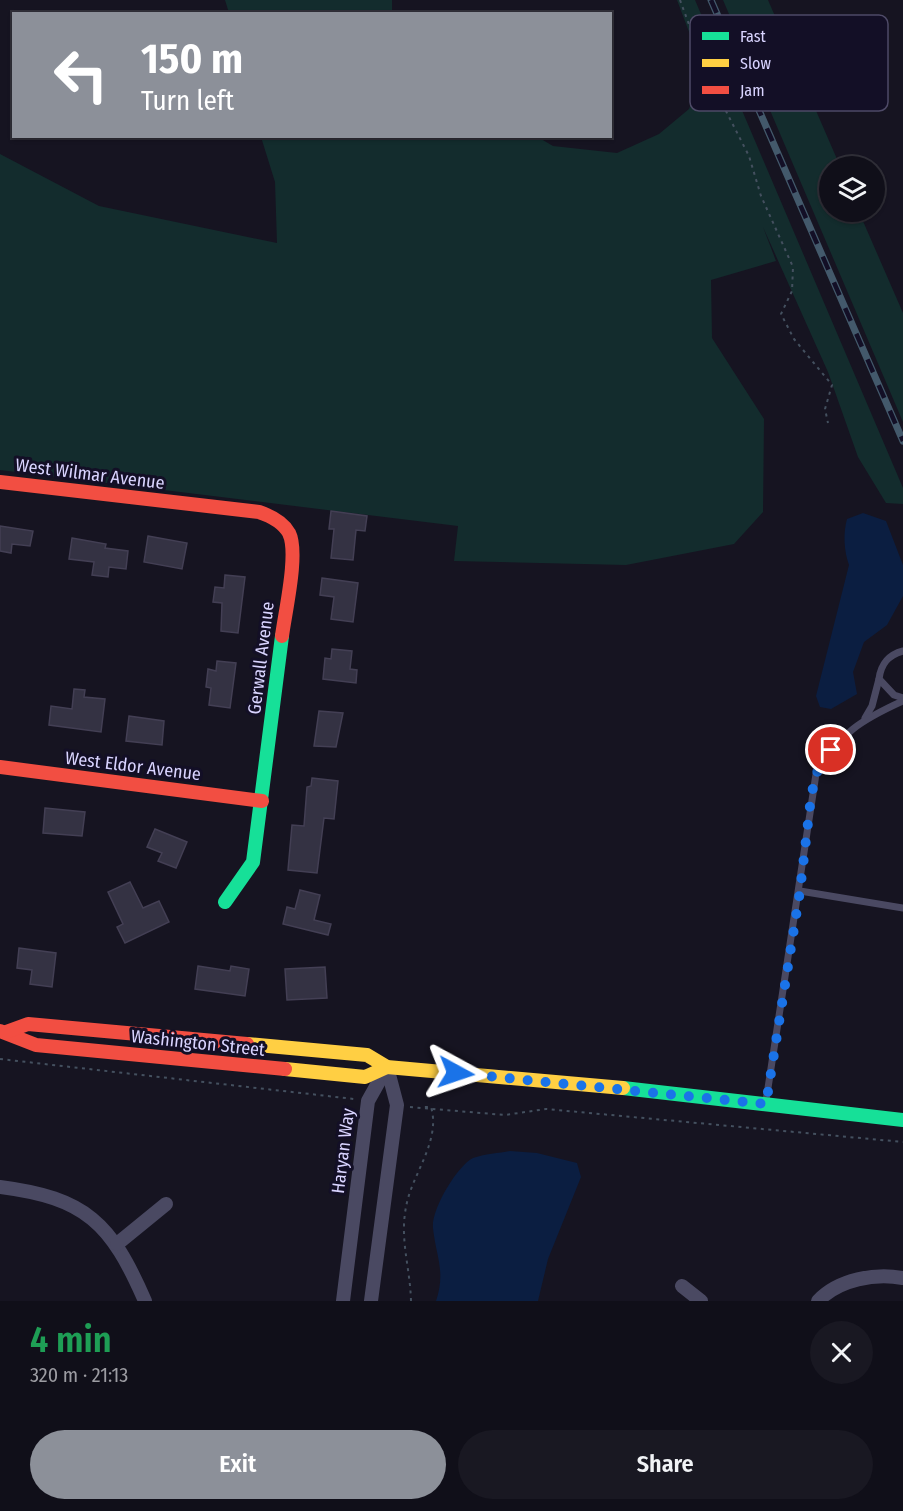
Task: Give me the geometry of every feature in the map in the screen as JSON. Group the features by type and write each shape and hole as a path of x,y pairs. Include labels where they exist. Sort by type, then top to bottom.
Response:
{"main road":[{"name":"West Wilmar Avenue","path":"0,482 175,502"},
{"name":"Gerwall Avenue","path":"175,502 273,516 289,530 292,538 293,546 253,862 225,902"},
{"name":"West Eldor Avenue","path":"0,767 262,801"},
{"name":"Washington Street","path":"3,1031 28,1024 367,1055 387,1067 766,1104 903,1120"},
{"name":"Washington Street","path":"3,1031 36,1045 365,1077 387,1067"}],"street":[{"name":"Haryan Way","path":"343,1301 368,1101 387,1067"},
{"path":"372,1301 397,1105 387,1067"},
{"path":"0,1187 36,1191 63,1201 86,1214 117,1244 145,1301"},
{"path":"117,1244 166,1204"},
{"path":"819,1301 842,1285 871,1277 903,1278"},
{"path":"682,1286 701,1301"}],"lane":[{"path":"766,1104 816,774 831,750 865,718 872,706 884,663 896,653 903,651"},
{"path":"879,679 894,695 903,700"},
{"path":"865,718 903,700"},
{"path":"800,891 903,908"}],"path":[{"path":"680,0 690,27"},
{"path":"726,111 749,156 761,195 793,267 792,291 781,314 794,339 832,385 825,409 828,423"},
{"path":"0,1059 368,1101"},
{"path":"397,1105 505,1115 546,1109 903,1142"},
{"path":"411,1301 403,1237 409,1196 432,1134 434,1117 431,1109"}],"green space":[{"path":"225,0 392,0 392,12 229,12"},
{"path":"677,0 695,0 701,15 690,15 690,34"},
{"path":"723,0 768,0 775,15 729,15"},
{"path":"690,106 690,111 742,111 903,488 903,504 886,503 858,457 828,372 763,227 776,261 711,280 712,338 764,419 763,512 734,544 626,565 454,561 458,526 0,470 0,154 99,206 277,243 275,182 261,138 539,138 553,146 617,153 659,134"},
{"path":"770,111 816,111 836,156 819,156 819,222 863,222 903,313 903,422"}],"water":[{"path":"863,513 886,521 903,565 903,596 887,625 864,642 853,672 857,694 831,709 820,707 816,696 849,565 845,542 847,519"},
{"path":"510,1151 537,1153 577,1163 581,1177 548,1259 538,1301 436,1301 440,1272 433,1220 446,1189 460,1170 473,1158"}],"building":[{"path":"331,511 367,516 365,531 356,530 353,560 331,558 334,529 329,529"},
{"path":"0,526 33,531 30,546 12,544 11,553 0,551"},
{"path":"148,536 187,543 182,569 144,562"},
{"path":"72,538 106,544 105,548 128,551 126,569 109,567 108,577 92,575 94,562 69,559"},
{"path":"225,575 245,577 238,633 221,631 222,603 213,602 215,587 224,588"},
{"path":"322,578 358,583 353,622 331,619 334,597 320,595"},
{"path":"332,649 352,651 350,669 357,670 356,683 323,679 325,658 331,659"},
{"path":"217,661 236,663 230,708 209,705 211,688 206,687 208,669 216,671"},
{"path":"74,689 85,690 84,697 105,699 101,732 49,725 51,706 72,709"},
{"path":"319,711 343,713 336,747 314,746"},
{"path":"129,716 164,721 162,745 126,741"},
{"path":"312,778 338,781 334,819 324,818 317,873 288,870 292,825 304,826 307,787 311,786"},
{"path":"45,808 85,812 82,836 43,833"},
{"path":"155,829 187,842 176,868 158,861 162,853 147,847"},
{"path":"130,882 143,908 159,901 169,922 125,943 117,927 123,924 108,892"},
{"path":"300,890 320,895 314,920 331,924 328,935 283,924 287,907 295,909"},
{"path":"19,948 56,953 52,987 30,984 32,970 17,968"},
{"path":"198,966 230,971 231,966 249,969 245,996 195,989"},
{"path":"325,967 327,998 287,1000 285,969"}],"railway":[{"path":"711,0 718,15"},
{"path":"759,111 903,441"}],"traffic: fast":[{"path":"225,902 253,862 282,636"},
{"path":"623,1088 903,1120"}],"traffic: slow":[{"path":"247,1044 367,1055 387,1067 623,1088"},
{"path":"285,1069 365,1077 387,1067"}],"traffic: jam":[{"path":"0,482 259,512 272,518 286,529 292,542 292,568 282,636"},
{"path":"0,767 262,801"},
{"path":"6,1032 28,1024 247,1044"},
{"path":"0,1031 36,1045 285,1069"}],"route":[{"path":"456,1073 766,1104 800,891 811,797 816,774 831,750"}]}
